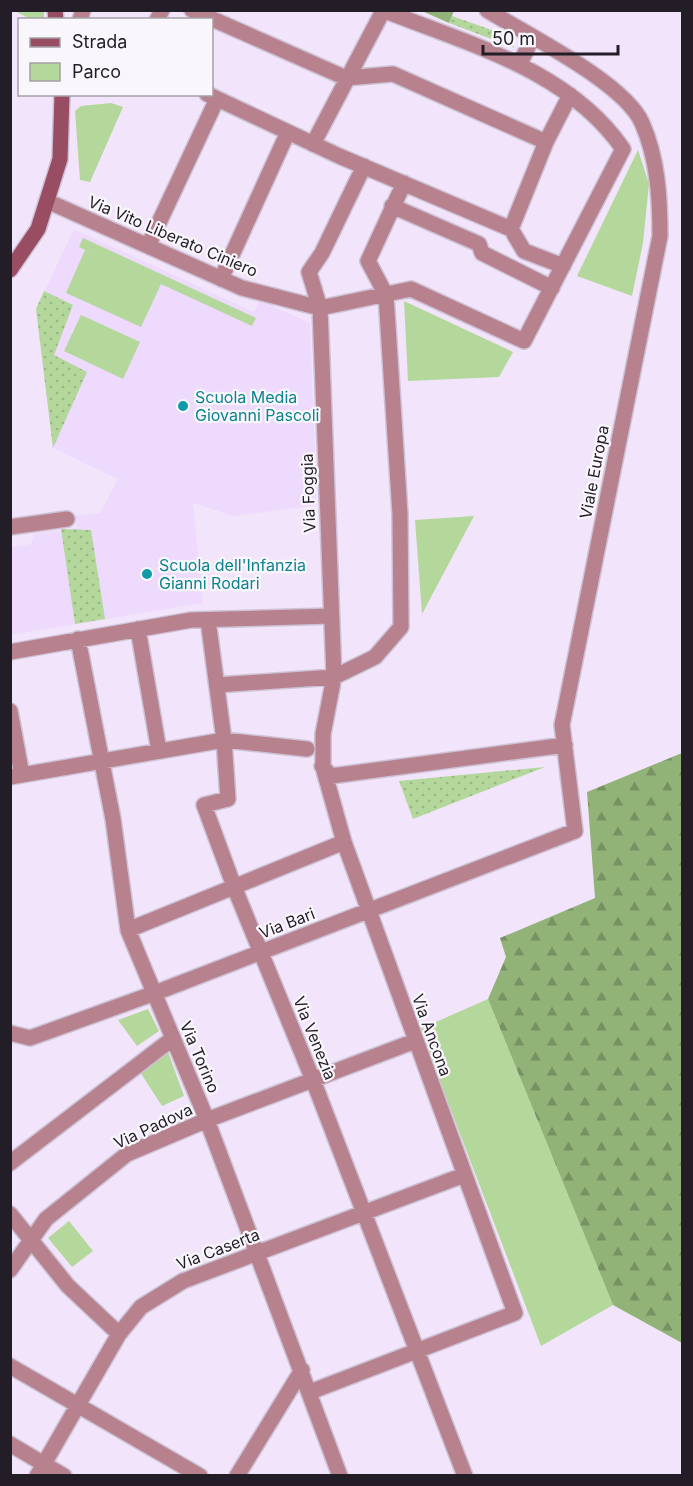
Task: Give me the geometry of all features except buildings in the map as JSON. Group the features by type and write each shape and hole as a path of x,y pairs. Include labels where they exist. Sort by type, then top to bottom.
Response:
{"street":[{"path":"192,10 210,18"},
{"path":"487,10 532,38 520,64"},
{"path":"313,144 383,11 520,64 570,95 610,130 623,149 552,288 482,253 479,244 392,206"},
{"path":"213,19 346,78 393,74 546,142"},
{"name":"Viale Europa","path":"532,38 613,88 642,122 660,194 660,236 562,725 575,831"},
{"path":"511,229 546,142 570,95"},
{"path":"10,270 38,229 60,159 62,96"},
{"path":"148,246 212,97 313,144 511,229 524,251 563,266"},
{"path":"221,279 288,132"},
{"name":"Via Foggia","path":"323,766 324,734 334,677 320,308 309,272 322,253 364,166"},
{"path":"217,685 334,677 375,657 401,627 400,514 386,295 368,261 404,183"},
{"name":"Via Vito Liberato Ciniero","path":"47,201 242,288 320,308 411,289 524,341 552,288"},
{"path":"10,528 67,519"},
{"path":"10,652 138,629 208,620 331,616"},
{"name":"Via Venezia","path":"208,620 224,740 228,799 204,805 234,889 262,952 465,1476"},
{"path":"138,629 159,751"},
{"name":"Via Torino","path":"78,639 113,819 128,930 207,1120 302,1370 339,1476"},
{"path":"10,711 16,776 224,740 307,749 331,776 565,745"},
{"path":"307,749 324,734"},
{"name":"Via Ancona","path":"323,766 344,842 368,911 515,1313 416,1350"},
{"name":"Via Bari","path":"10,1033 30,1038 155,993 575,831"},
{"path":"128,930 234,889 344,842"},
{"path":"10,1163 172,1039"},
{"name":"Via Padova","path":"10,1270 46,1219 127,1154 207,1120 415,1041"},
{"name":"Via Caserta","path":"40,1469 119,1334 141,1307 183,1281 464,1175"},
{"path":"10,1214 68,1286 119,1334"},
{"path":"310,1392 416,1350"},
{"path":"10,1366 200,1476"},
{"path":"237,1476 302,1370"},
{"path":"10,1444 40,1469 64,1476"}],"shaded area":[{"path":"74,229 254,312 260,300 310,323 317,505 234,516 193,503 203,603 11,635 11,547 31,544 35,534 77,528 75,515 100,513 118,479 53,448 36,309"}],"green space":[{"path":"15,11 44,11 44,18 28,18"},
{"path":"422,11 454,11 449,23"},
{"path":"452,16 503,34 515,48 449,23"},
{"path":"111,103 123,107 90,182 80,180 75,111 81,106"},
{"path":"638,150 649,184 643,243 632,296 577,276"},
{"path":"83,238 256,318 252,326 161,284 141,327 66,293 85,250 111,262 79,247"},
{"path":"44,291 73,305 54,355 87,372 53,448 36,309"},
{"path":"404,301 513,352 499,377 408,381"},
{"path":"81,315 140,342 123,379 64,351"},
{"path":"474,516 422,614 415,520"},
{"path":"61,529 91,530 105,619 75,624"},
{"path":"682,753 682,1343 613,1305 488,999 506,957 500,938 595,898 587,792"},
{"path":"545,767 413,819 399,781"},
{"path":"488,999 613,1305 541,1346 420,1029"},
{"path":"148,1009 159,1031 137,1046 118,1020"},
{"path":"168,1052 184,1096 162,1106 140,1072"},
{"path":"69,1221 93,1251 72,1267 48,1238"}],"place":[{"name":"Scuola Media Giovanni Pascoli","path":"183,406"},
{"name":"Scuola dell'Infanzia Gianni Rodari","path":"147,574"}]}
